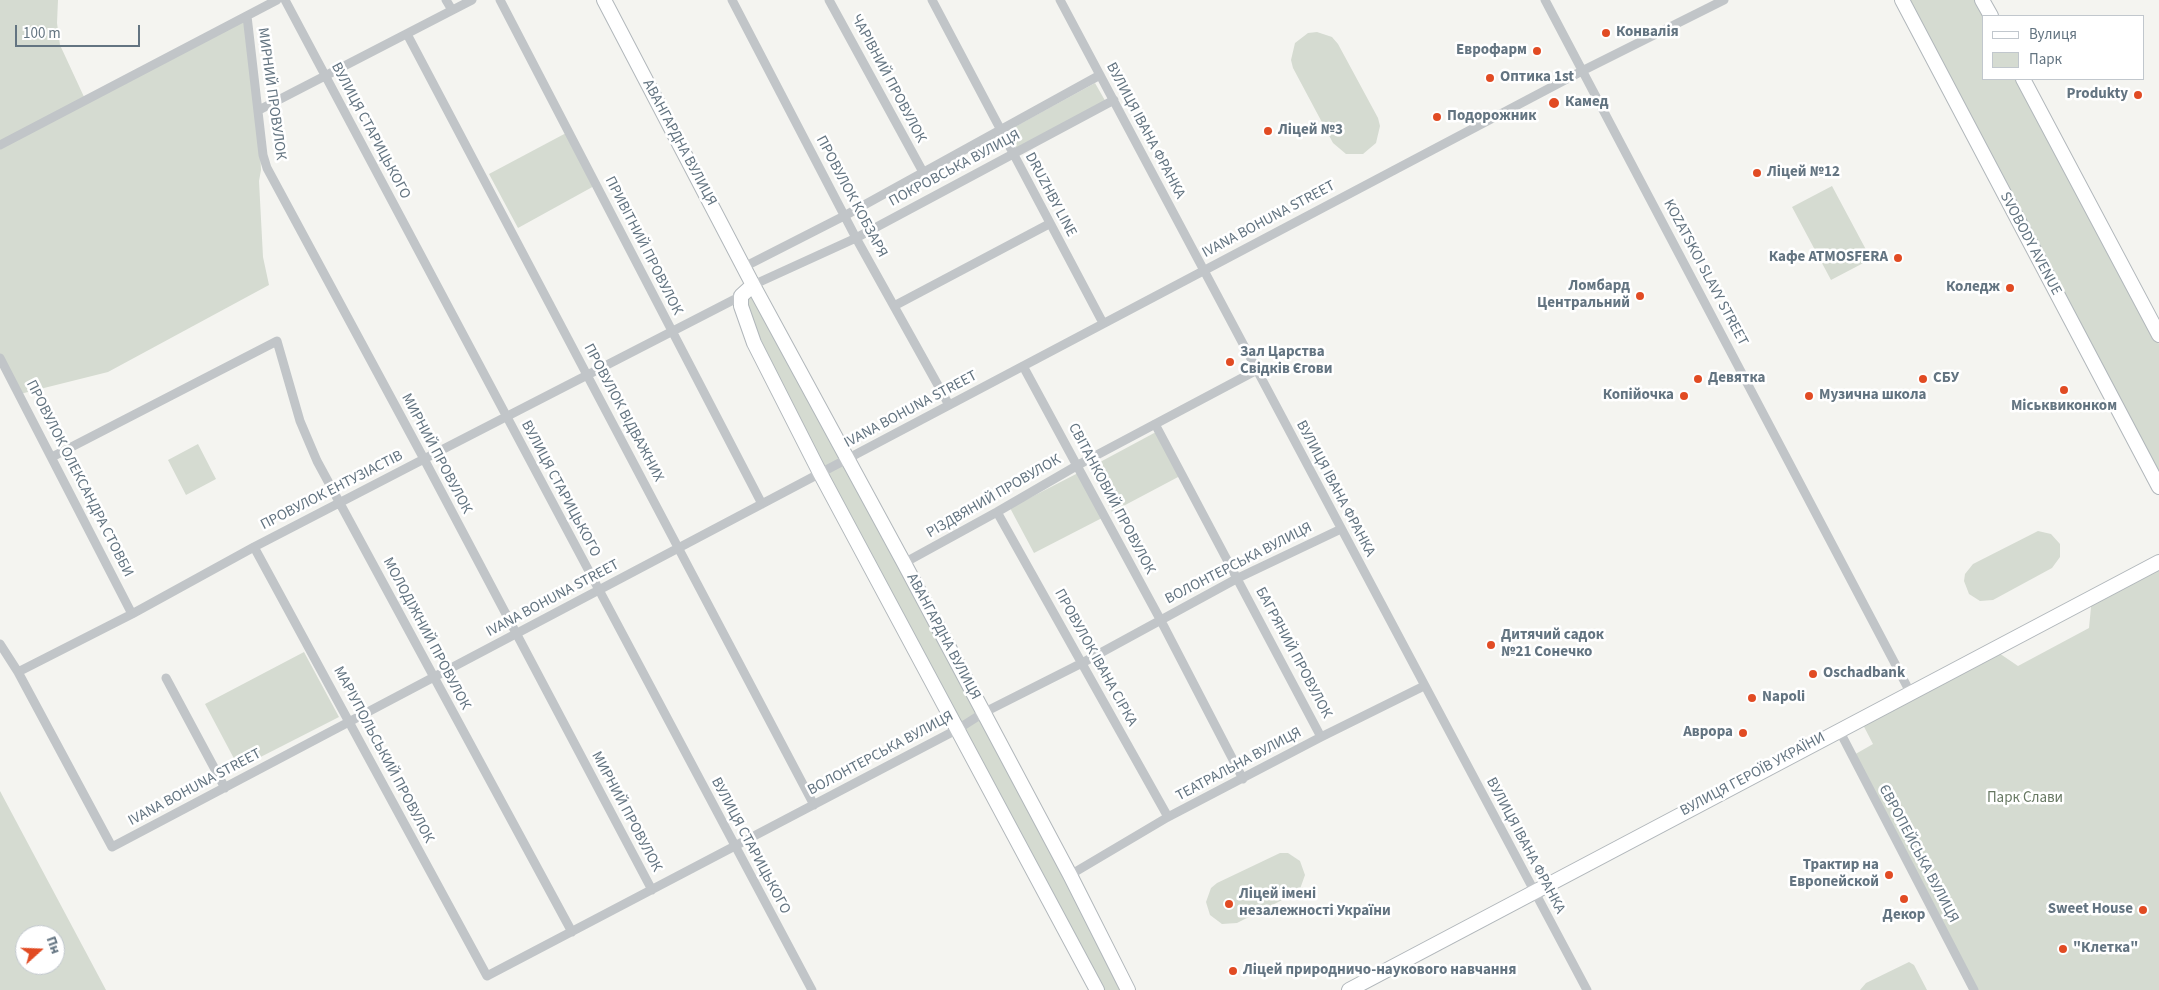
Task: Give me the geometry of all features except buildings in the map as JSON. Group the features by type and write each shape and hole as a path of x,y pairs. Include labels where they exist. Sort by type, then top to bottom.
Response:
{"street":[{"path":"0,145 277,0"},
{"name":"ВУЛИЦЯ СТАРИЦЬКОГО","path":"285,0 734,847 812,990"},
{"path":"446,0 452,10"},
{"path":"259,110 472,0"},
{"name":"ПРИВІТНИЙ ПРОВУЛОК","path":"500,0 762,504"},
{"name":"АВАНГАРДНА ВУЛИЦЯ","path":"604,0 753,285 1070,875 1128,990"},
{"name":"ПРОВУЛОК КОБЗАРЯ","path":"732,0 846,215 856,238 949,405"},
{"name":"ЧАРІВНИЙ ПРОВУЛОК","path":"829,0 922,172"},
{"name":"DRUZHBY LINE","path":"932,0 999,130 1103,323"},
{"name":"ВУЛИЦЯ ІВАНА ФРАНКА","path":"1060,0 1587,990"},
{"name":"KOZATSKOI SLAVY STREET","path":"1545,0 1910,692"},
{"name":"IVANA BOHUNA STREET","path":"18,672 112,847 1582,71 1724,0"},
{"name":"SVOBODY AVENUE","path":"1902,0 2159,487"},
{"path":"1982,0 1990,15"},
{"name":"МИРНИЙ ПРОВУЛОК","path":"247,16 263,154 269,173 424,459 652,890"},
{"name":"ПРОВУЛОК ВІДВАЖНИХ","path":"407,34 814,805"},
{"name":"ПОКРОВСЬКА ВУЛИЦЯ","path":"744,267 846,215 1100,75"},
{"path":"2024,80 2159,335"},
{"name":"ПОКРОВСЬКА ВУЛИЦЯ","path":"753,285 856,238 1114,100"},
{"path":"894,306 1049,224"},
{"path":"741,296 753,285"},
{"name":"ПРОВУЛОК ЕНТУЗІАСТІВ","path":"18,672 132,614 340,502 741,296"},
{"name":"АВАНГАРДНА ВУЛИЦЯ","path":"741,296 741,306 754,343 820,474 1097,990"},
{"name":"МОЛОДІЖНИЙ ПРОВУЛОК","path":"52,457 277,341 300,421 317,461 572,932"},
{"name":"ПРОВУЛОК ОЛЕКСАНДРА СТОВБИ","path":"0,358 132,614"},
{"name":"СВІТАНКОВИЙ ПРОВУЛОК","path":"1022,366 1078,465 1243,779"},
{"name":"РІЗДВЯНИЙ ПРОВУЛОК","path":"904,563 998,512 1078,465 1256,370"},
{"name":"БАГРЯНИЙ ПРОВУЛОК","path":"1155,424 1321,737"},
{"name":"ПРОВУЛОК ІВАНА СІРКА","path":"998,512 1168,817"},
{"name":"ВОЛОНТЕРСЬКА ВУЛИЦЯ","path":"487,976 958,729 983,713 1082,663 1238,578 1341,529"},
{"name":"МАРІУПОЛЬСЬКИЙ ПРОВУЛОК","path":"254,547 487,976"},
{"name":"ВУЛИЦЯ ГЕРОЇВ УКРАЇНИ","path":"1349,990 2159,562"},
{"path":"0,644 18,672"},
{"path":"166,678 224,788"},
{"name":"ТЕАТРАЛЬНА ВУЛИЦЯ","path":"1070,875 1168,817 1321,737 1424,686"},
{"name":"ЄВРОПЕЙСЬКА ВУЛИЦЯ","path":"1838,730 1974,990"}],"green space":[{"path":"0,0 58,0 57,23 60,45 85,99 0,145"},
{"path":"1906,0 1977,0 1985,15 1982,15 1982,80 2020,80 2159,344 2159,480"},
{"path":"245,21 260,147 261,170 259,181 263,257 269,285 108,372 16,395 0,366 0,147"},
{"path":"1317,32 1332,37 1338,44 1378,118 1380,126 1376,143 1363,154 1346,154 1333,143 1293,68 1291,60 1295,43 1308,33"},
{"path":"1095,83 1107,104 1018,153 1009,135 1009,130"},
{"path":"568,132 596,185 518,228 489,174"},
{"path":"1832,186 1871,259 1831,280 1792,207"},
{"path":"753,285 1128,990 1097,990 754,343 741,296"},
{"path":"1156,432 1180,476 1112,512 1089,468"},
{"path":"198,444 216,479 186,495 168,460"},
{"path":"1080,472 1102,518 1034,553 1010,508"},
{"path":"2038,531 2051,534 2060,544 2060,557 2052,568 1993,600 1980,601 1969,594 1964,581 1965,574 1973,564"},
{"name":"Парк Слави","path":"2159,563 2159,990 1974,990 1852,756 1873,744 1860,719 1993,649 2018,666 2089,628 2092,597"},
{"path":"304,652 339,717 239,768 205,704"},
{"path":"0,791 106,990 0,990"},
{"path":"1280,853 1288,853 1300,861 1305,875 1300,889 1294,894 1237,923 1222,924 1210,915 1206,902 1211,888 1217,883"},
{"path":"1909,962 1914,965 1927,990 1860,990 1866,983"}],"place":[{"name":"Конвалія","path":"1606,33"},
{"name":"Еврофарм","path":"1537,51"},
{"name":"Оптика 1st","path":"1490,78"},
{"name":"Produkty","path":"2138,95"},
{"name":"Камед","path":"1554,103"},
{"name":"Подорожник","path":"1437,117"},
{"name":"Ліцей №3","path":"1268,131"},
{"name":"Ліцей №12","path":"1757,173"},
{"name":"Кафе ATMOSFERA","path":"1898,258"},
{"name":"Коледж","path":"2010,288"},
{"name":"Ломбард Центральний","path":"1640,296"},
{"name":"Зал Царства Свідків Єгови","path":"1230,362"},
{"name":"Девятка","path":"1698,379"},
{"name":"СБУ","path":"1923,379"},
{"name":"Міськвиконком","path":"2064,390"},
{"name":"Копійочка","path":"1684,396"},
{"name":"Музична школа","path":"1809,396"},
{"name":"Дитячий садок №21 Сонечко","path":"1491,645"},
{"name":"Oschadbank","path":"1813,674"},
{"name":"Napoli","path":"1752,698"},
{"name":"Аврора","path":"1743,733"},
{"name":"Трактир на Европейской","path":"1889,875"},
{"name":"Декор","path":"1904,899"},
{"name":"Ліцей імені незалежності України","path":"1229,904"},
{"name":"Sweet House","path":"2143,910"},
{"name":"\"Клетка\"","path":"2063,949"},
{"name":"Ліцей природничо-наукового навчання","path":"1233,971"}]}
